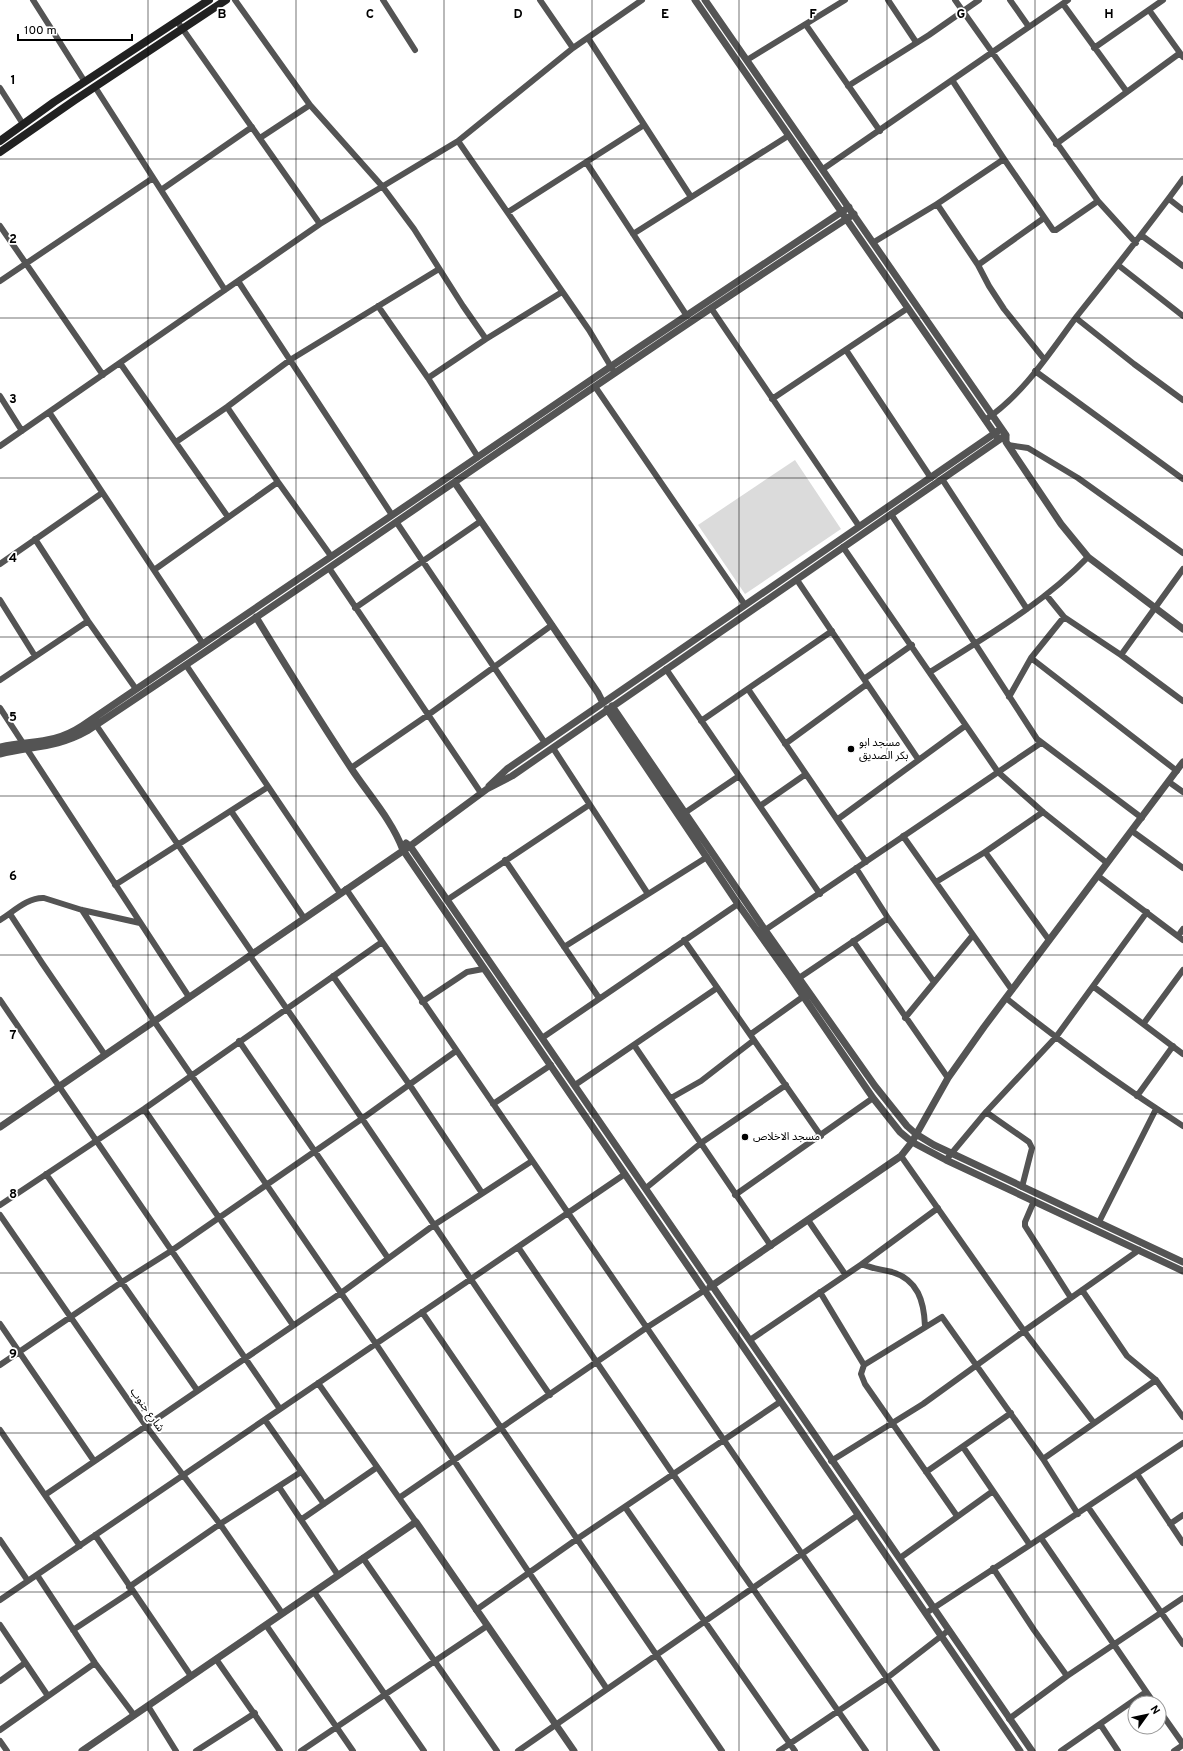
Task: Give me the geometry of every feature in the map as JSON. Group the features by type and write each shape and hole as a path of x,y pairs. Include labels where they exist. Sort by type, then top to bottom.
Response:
{"main road":[{"path":"0,141 85,82 209,0"},
{"path":"0,152 182,28 226,0"}],"street":[{"path":"32,0 85,82"},
{"path":"235,0 310,105 382,186 414,229 486,339"},
{"path":"383,0 415,50"},
{"path":"540,0 573,48"},
{"path":"0,446 320,224 458,141 573,48 642,0"},
{"path":"695,0 995,434 1005,441 1028,448 1078,478 1183,553"},
{"path":"705,0 874,242 992,415 1001,429 1005,441 1061,524 1088,557 1183,628"},
{"path":"746,60 845,0"},
{"path":"888,0 916,42"},
{"path":"955,0 1098,201 1136,243"},
{"path":"848,86 963,12 979,0"},
{"path":"1010,0 1028,27"},
{"path":"823,169 1068,0"},
{"path":"1094,48 1163,0"},
{"path":"1062,4 1127,92"},
{"path":"1056,144 1181,55 1149,10"},
{"path":"177,21 320,224"},
{"path":"806,25 880,131"},
{"path":"588,38 691,196"},
{"path":"952,80 1054,231 1098,201"},
{"path":"95,87 225,290"},
{"path":"0,88 23,124"},
{"path":"260,138 310,105"},
{"path":"508,212 644,125"},
{"path":"161,190 252,127"},
{"path":"633,234 788,136"},
{"path":"458,141 588,330 613,370"},
{"path":"874,242 937,204 1004,159"},
{"path":"586,162 687,316"},
{"path":"0,281 153,178"},
{"path":"985,420 1014,396 1035,371 1136,243 1183,179"},
{"path":"1169,199 1183,210"},
{"path":"937,204 978,265 989,286 1004,309 1044,359"},
{"path":"0,754 23,745 49,746 65,742 96,725 596,388 613,370 687,316 849,207"},
{"path":"0,747 23,745 64,736 203,644 478,457 711,308 854,214"},
{"path":"978,265 1044,218"},
{"path":"0,226 103,375"},
{"path":"1141,236 1183,266"},
{"path":"1118,265 1183,316"},
{"path":"176,442 227,407 290,360 440,269"},
{"path":"238,281 392,515"},
{"path":"428,378 486,339 562,292"},
{"path":"378,306 428,378 478,457"},
{"path":"711,308 859,526"},
{"path":"772,399 908,308"},
{"path":"1076,318 1134,364 1183,400"},
{"path":"846,350 931,478"},
{"path":"120,363 228,517"},
{"path":"1035,371 1182,475"},
{"path":"596,388 745,605"},
{"path":"0,396 22,431"},
{"path":"227,407 331,556"},
{"path":"49,412 203,644"},
{"path":"484,791 512,776 553,748 608,705 745,605 1001,429"},
{"path":"0,1127 410,846 484,791 498,777 545,743 666,669 942,479 1005,441"},
{"path":"942,479 1027,609"},
{"path":"154,570 278,482"},
{"path":"455,483 598,693 686,812 804,996 873,1098 900,1132 912,1142 946,1160 1183,1271"},
{"path":"0,564 102,493"},
{"path":"891,514 974,644 1041,743 1142,818"},
{"path":"355,608 481,521"},
{"path":"397,523 545,743"},
{"path":"35,539 88,621 136,689"},
{"path":"843,547 998,772 1043,812 1107,863"},
{"path":"930,672 1047,596 1071,576 1088,557"},
{"path":"329,568 428,715 484,791"},
{"path":"1121,655 1183,569"},
{"path":"797,580 918,759"},
{"path":"1047,596 1064,617 1121,655 1183,701"},
{"path":"0,600 35,656"},
{"path":"256,617 351,768 398,837 403,850 451,913 531,1029 551,1065 1020,1751"},
{"path":"1009,697 1031,658 1064,617"},
{"path":"0,680 88,621"},
{"path":"351,768 428,715 552,625"},
{"path":"701,721 832,631"},
{"path":"785,744 912,646"},
{"path":"1031,658 1177,771"},
{"path":"186,665 268,787 343,891 382,942 937,1751"},
{"path":"666,669 820,894"},
{"path":"748,689 866,862"},
{"path":"608,705 738,904 799,978 875,1086 899,1117 916,1134 951,1153 1183,1262"},
{"path":"0,708 189,997"},
{"path":"96,725 363,1118 470,1280 550,1395"},
{"path":"838,819 965,726"},
{"path":"762,932 1041,743"},
{"path":"553,748 648,894"},
{"path":"399,1498 646,1328 771,1246 901,1156 912,1142 948,1078 1049,940 1183,762"},
{"path":"760,806 806,774"},
{"path":"686,812 739,776"},
{"path":"1169,782 1183,792"},
{"path":"115,885 268,787"},
{"path":"447,900 589,805"},
{"path":"231,811 304,918"},
{"path":"936,882 985,852 1043,812"},
{"path":"1132,831 1183,868"},
{"path":"904,836 1012,990"},
{"path":"398,837 410,846 447,900 451,913 484,968 531,1029 542,1038 575,1085 831,1461 900,1558 1032,1751"},
{"path":"985,852 1049,940"},
{"path":"564,946 707,857"},
{"path":"505,860 599,998"},
{"path":"856,868 888,918 934,982"},
{"path":"1098,876 1180,938 1183,929"},
{"path":"0,920 32,899 39,898 82,910 140,922"},
{"path":"542,1038 738,904"},
{"path":"82,910 154,1022 376,1344 608,1689"},
{"path":"946,1160 986,1112 1056,1037 1094,987 1147,912"},
{"path":"10,914 105,1055"},
{"path":"799,978 888,918"},
{"path":"905,1018 973,935"},
{"path":"684,940 821,1136"},
{"path":"853,941 948,1078"},
{"path":"0,1205 144,1109 190,1075 382,942"},
{"path":"422,1002 467,972 484,968"},
{"path":"1144,1024 1183,970"},
{"path":"333,976 409,1084 482,1193"},
{"path":"1094,987 1183,1054"},
{"path":"575,1085 717,988"},
{"path":"671,1098 701,1081 804,996"},
{"path":"1006,998 1056,1037 1137,1096 1183,1126"},
{"path":"0,1000 280,1409"},
{"path":"239,1041 388,1258"},
{"path":"634,1045 771,1246"},
{"path":"1137,1096 1173,1046"},
{"path":"0,1364 171,1251 363,1118 456,1051"},
{"path":"492,1104 551,1065"},
{"path":"646,1188 701,1143 786,1085"},
{"path":"736,1194 821,1136 873,1098"},
{"path":"144,1109 293,1325"},
{"path":"1099,1222 1156,1109"},
{"path":"986,1112 1029,1142 1032,1148 1022,1187"},
{"path":"901,1156 1024,1331 1094,1424"},
{"path":"45,1495 244,1357 341,1293 434,1225 532,1161"},
{"path":"46,1174 197,1390"},
{"path":"0,1600 625,1174"},
{"path":"1034,1201 1025,1222 1025,1226 1071,1298"},
{"path":"750,1340 845,1274 862,1264 938,1208"},
{"name":"شارع جنوب","path":"0,1215 146,1426 220,1524 282,1614"},
{"path":"808,1220 845,1274"},
{"path":"518,1247 598,1362 673,1474 866,1751"},
{"path":"831,1461 923,1404 1139,1250"},
{"path":"862,1264 870,1268 894,1273 905,1278 922,1300 925,1326"},
{"path":"1082,1290 1127,1356 1156,1380 1183,1417"},
{"path":"820,1292 864,1365"},
{"path":"422,1312 722,1751"},
{"path":"957,1516 865,1384 861,1374 864,1365 940,1317 944,1318 1043,1459 1078,1514"},
{"path":"0,1324 94,1461"},
{"path":"1043,1459 1156,1380"},
{"path":"318,1383 574,1751"},
{"path":"476,1610 577,1539 780,1402"},
{"path":"926,1472 1010,1413"},
{"path":"265,1420 324,1504"},
{"path":"0,1430 80,1546"},
{"path":"0,1443 6,1439"},
{"path":"926,1612 993,1568 1030,1546 1183,1442"},
{"path":"963,1447 1030,1546"},
{"path":"302,1519 376,1468"},
{"path":"73,1630 220,1524 301,1472"},
{"path":"1137,1474 1183,1543"},
{"path":"279,1487 302,1519 338,1575"},
{"path":"900,1558 993,1491"},
{"path":"625,1507 795,1751"},
{"path":"1088,1507 1183,1644"},
{"path":"518,1751 858,1515"},
{"path":"1170,1524 1183,1515"},
{"path":"82,1751 416,1522"},
{"path":"95,1535 191,1676"},
{"path":"1041,1538 1115,1644 1148,1695"},
{"path":"0,1540 28,1581"},
{"path":"363,1558 497,1751"},
{"path":"993,1568 1034,1630 1067,1676"},
{"path":"37,1575 95,1663 134,1715"},
{"path":"314,1592 424,1751"},
{"path":"1009,1718 1067,1676 1183,1598"},
{"path":"0,1625 48,1696"},
{"path":"266,1625 353,1751"},
{"path":"301,1751 487,1626"},
{"path":"779,1751 887,1678 949,1630"},
{"path":"216,1659 280,1751"},
{"path":"0,1681 25,1663"},
{"path":"0,1730 95,1663"},
{"path":"1061,1751 1146,1692"},
{"path":"148,1706 176,1751"},
{"path":"196,1751 255,1713"},
{"path":"1167,1722 1183,1745 1174,1751"},
{"path":"1100,1724 1118,1751"},
{"path":"0,1741 7,1751"}],"shaded area":[{"path":"795,460 841,529 745,594 698,525"}],"place":[{"name":"مسجد ابو بكر الصديق","path":"851,749"},
{"name":"مسجد الاخلاص","path":"745,1137"}]}
